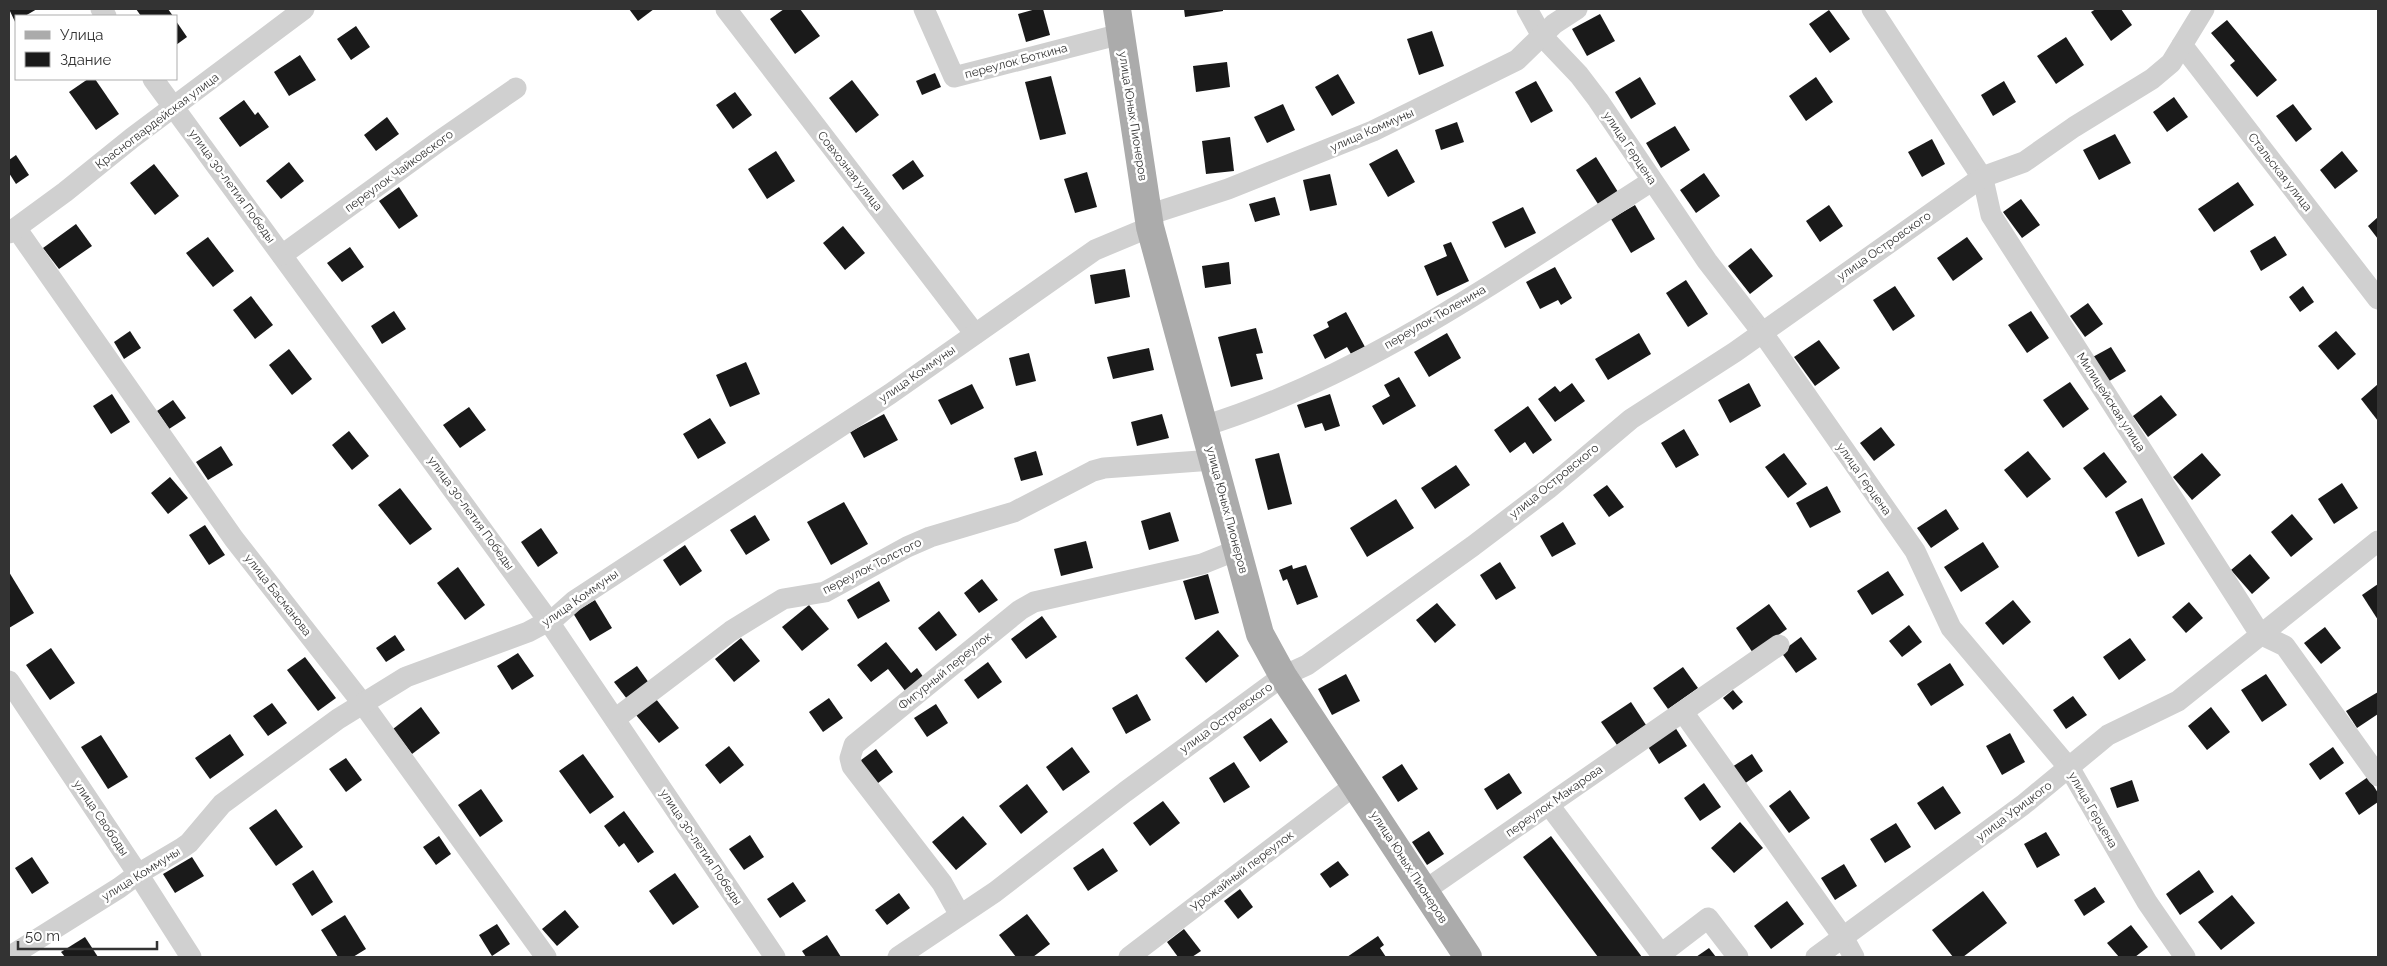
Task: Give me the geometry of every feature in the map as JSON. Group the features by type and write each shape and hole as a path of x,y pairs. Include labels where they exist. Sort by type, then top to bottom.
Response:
{"main road":[{"name":"улица Юных Пионеров","path":"1119,21 1149,221 1260,634 1283,676 1468,957"}],"street":[{"name":"Красногвардейская улица","path":"12,230 66,192 132,138 304,9"},
{"name":"Совхозная улица","path":"726,9 975,334"},
{"name":"переулок Боткина","path":"924,9 954,78 1119,21"},
{"name":"улица Герцена","path":"1527,9 1542,36 1579,75 1707,261 1762,332 1915,551 1951,628 2070,769 2147,902 2185,957"},
{"name":"улица Коммуны","path":"9,957 189,843 222,804 338,719 406,677 528,632 549,620 582,595 890,394 1095,250 1149,221 1373,131 1517,60 1554,24 1577,9"},
{"name":"Милицейская улица","path":"1872,9 1983,179 1991,215 2260,634"},
{"name":"улица Островского","path":"898,957 994,892 1125,792 1283,676 1307,665 1473,546 1548,489 1631,419 1762,332 1909,228 1988,175 2024,162 2074,127 2166,69 2204,9"},
{"name":"Стальская улица","path":"2182,45 2378,299"},
{"name":"улица 30-летия Победы","path":"154,80 549,620 775,957"},
{"name":"переулок Чайковского","path":"282,255 516,88"},
{"name":"переулок Тюленина","path":"1204,426 1281,399 1315,384 1398,339 1468,300 1652,181"},
{"name":"улица Басманова","path":"12,230 234,539 363,704 546,957"},
{"name":"переулок Толстого","path":"615,719 731,631 783,599 825,592 907,547 930,537 1014,512 1104,468 1213,460"},
{"name":"улица Урицкого","path":"1816,957 2070,769 2108,735 2178,701 2260,634 2294,611 2378,541"},
{"name":"Фигурный переулок","path":"960,915 942,884 852,766 850,758 854,745 1020,610 1034,602 1202,564 1238,550"},
{"path":"2260,634 2285,646 2378,776"},
{"name":"переулок Макарова","path":"1424,891 1779,645"},
{"name":"улица Свободы","path":"9,681 191,957"},
{"path":"1684,712 1843,938 1854,957"},
{"name":"Урожайный переулок","path":"1129,957 1355,785"},
{"path":"1549,805 1661,954 1708,918 1738,957"}],"building":[{"path":"9,9 37,9 27,15 15,15 15,22"},
{"path":"136,9 168,9 172,15 140,15"},
{"path":"629,9 654,9 638,21"},
{"path":"784,9 800,9 820,36 795,54 770,19"},
{"path":"1043,9 1050,35 1026,42 1018,14"},
{"path":"1184,9 1223,9 1223,11 1185,17"},
{"path":"2096,9 2121,9 2132,25 2111,41 2091,12"},
{"path":"1829,10 1850,39 1830,53 1809,24"},
{"path":"1600,14 1615,41 1587,56 1572,29"},
{"path":"2227,20 2277,80 2257,97 2230,65 2235,61 2211,33"},
{"path":"178,24 187,37 178,44"},
{"path":"356,26 370,47 351,60 337,39"},
{"path":"1432,31 1444,66 1419,75 1407,39"},
{"path":"2066,37 2084,65 2056,84 2037,56"},
{"path":"300,55 316,80 289,96 274,72"},
{"path":"1227,62 1230,87 1196,92 1193,66"},
{"path":"935,73 941,87 922,95 916,81"},
{"path":"1338,74 1355,103 1332,116 1315,87"},
{"path":"1051,76 1066,134 1040,140 1025,82"},
{"path":"1640,77 1656,104 1631,119 1615,92"},
{"path":"1816,77 1833,102 1806,121 1789,96"},
{"path":"87,80 96,80 119,114 96,130 69,92"},
{"path":"852,80 879,115 856,133 829,98"},
{"path":"1536,81 1553,111 1531,123 1515,92"},
{"path":"2004,81 2016,102 1993,116 1981,95"},
{"path":"735,92 752,115 733,129 716,105"},
{"path":"2174,97 2188,117 2167,132 2153,112"},
{"path":"244,100 255,115 258,112 269,127 240,147 219,118"},
{"path":"1283,104 1295,130 1267,143 1254,117"},
{"path":"2293,104 2312,129 2296,142 2276,116"},
{"path":"387,117 399,134 376,151 364,135"},
{"path":"1457,122 1464,142 1441,150 1435,130"},
{"path":"1675,126 1690,150 1661,168 1646,143"},
{"path":"2115,134 2131,163 2099,180 2083,150"},
{"path":"1230,137 1234,171 1206,174 1202,141"},
{"path":"1932,139 1945,164 1922,177 1908,152"},
{"path":"1397,149 1415,182 1388,197 1369,164"},
{"path":"776,151 795,181 767,199 748,169"},
{"path":"2342,151 2358,171 2335,189 2320,170"},
{"path":"16,155 29,175 16,184 9,173 9,160"},
{"path":"1596,157 1618,192 1598,204 1576,170"},
{"path":"913,160 924,176 903,190 892,175"},
{"path":"289,162 304,181 281,199 266,181"},
{"path":"154,164 179,196 155,215 130,183"},
{"path":"1087,172 1097,207 1075,213 1064,179"},
{"path":"1704,173 1720,196 1696,213 1680,190"},
{"path":"1330,174 1337,205 1310,211 1303,180"},
{"path":"2238,182 2254,205 2214,232 2198,209"},
{"path":"399,187 418,216 399,229 379,201"},
{"path":"1275,197 1280,215 1255,222 1249,204"},
{"path":"2021,199 2040,225 2022,238 2003,212"},
{"path":"1635,205 1655,239 1631,253 1611,219"},
{"path":"1829,205 1843,226 1820,242 1806,221"},
{"path":"1523,207 1536,233 1505,248 1492,222"},
{"path":"2378,217 2378,239 2368,226"},
{"path":"76,224 92,246 59,269 43,248"},
{"path":"843,226 865,253 845,270 823,243"},
{"path":"2275,236 2287,255 2261,271 2250,251"},
{"path":"208,237 234,271 213,287 186,253"},
{"path":"1967,237 1983,259 1953,281 1937,258"},
{"path":"1451,242 1469,281 1437,296 1424,266 1447,256 1443,245"},
{"path":"350,247 364,267 342,282 327,263"},
{"path":"1751,248 1773,276 1750,294 1728,266"},
{"path":"1229,262 1231,284 1205,288 1202,266"},
{"path":"1555,267 1572,298 1561,305 1558,300 1540,309 1526,282"},
{"path":"1125,269 1130,297 1095,304 1090,275"},
{"path":"1686,280 1708,314 1688,327 1666,293"},
{"path":"1895,286 1915,316 1893,331 1873,300"},
{"path":"2303,286 2314,302 2300,312 2289,297"},
{"path":"251,296 273,325 255,339 233,310"},
{"path":"2088,303 2103,324 2085,337 2070,316"},
{"path":"394,311 406,329 382,344 371,326"},
{"path":"2031,311 2049,338 2027,353 2008,325"},
{"path":"1346,312 1365,347 1351,354 1347,347 1325,359 1313,335 1329,327 1327,322"},
{"path":"1256,328 1263,353 1256,354 1263,379 1231,387 1218,337"},
{"path":"130,331 141,348 124,359 114,342"},
{"path":"2336,331 2356,354 2338,370 2318,346"},
{"path":"1447,333 1461,358 1429,377 1414,352"},
{"path":"1639,333 1651,354 1608,380 1595,359"},
{"path":"1819,340 1840,368 1815,386 1794,357"},
{"path":"2111,347 2126,371 2106,383 2091,358"},
{"path":"1149,348 1154,370 1113,379 1107,357"},
{"path":"289,349 312,379 292,395 269,365"},
{"path":"1029,353 1036,381 1016,386 1009,358"},
{"path":"746,362 760,394 730,407 716,375"},
{"path":"1399,377 1416,406 1383,425 1372,406 1390,396 1384,385"},
{"path":"2070,382 2089,409 2063,428 2043,400"},
{"path":"1572,383 1585,401 1555,422 1538,399 1555,386 1560,392"},
{"path":"1749,383 1761,406 1730,423 1718,400"},
{"path":"972,384 984,408 951,425 938,400"},
{"path":"2378,384 2378,421 2361,399"},
{"path":"112,394 130,422 111,434 93,406"},
{"path":"1330,394 1340,426 1325,431 1322,423 1305,428 1297,405"},
{"path":"2161,395 2177,415 2148,437 2133,416"},
{"path":"173,400 186,418 169,429 157,411"},
{"path":"1528,406 1552,440 1533,454 1525,442 1510,453 1494,430"},
{"path":"469,407 486,430 460,448 443,425"},
{"path":"884,414 898,440 864,458 850,432"},
{"path":"1162,414 1169,438 1137,446 1131,422"},
{"path":"710,418 726,443 698,459 683,434"},
{"path":"1881,427 1895,445 1874,461 1860,443"},
{"path":"1684,429 1699,455 1676,468 1661,443"},
{"path":"349,431 369,456 352,470 332,445"},
{"path":"221,446 233,465 208,480 196,462"},
{"path":"1036,451 1043,475 1021,481 1014,458"},
{"path":"2028,451 2051,479 2027,498 2004,470"},
{"path":"2104,452 2127,482 2106,498 2083,468"},
{"path":"1279,453 1292,504 1268,510 1255,459"},
{"path":"1784,453 1807,484 1788,498 1765,467"},
{"path":"2202,453 2221,475 2192,500 2173,477"},
{"path":"1456,465 1470,485 1435,509 1421,488"},
{"path":"170,477 188,498 168,514 151,493"},
{"path":"2342,483 2358,508 2334,524 2318,499"},
{"path":"1607,485 1624,507 1609,517 1593,495"},
{"path":"1827,486 1841,512 1810,528 1796,503"},
{"path":"400,488 432,529 410,545 378,505"},
{"path":"2142,498 2165,544 2138,557 2115,512"},
{"path":"1396,499 1414,528 1367,557 1350,528"},
{"path":"844,502 868,544 831,565 807,522"},
{"path":"1946,509 1959,529 1931,548 1917,528"},
{"path":"1170,512 1179,541 1149,550 1141,521"},
{"path":"2292,514 2313,539 2291,557 2271,532"},
{"path":"755,515 770,540 746,555 730,530"},
{"path":"1563,522 1576,544 1552,557 1540,536"},
{"path":"205,525 225,555 209,565 189,535"},
{"path":"541,528 558,553 538,567 521,542"},
{"path":"1086,541 1093,568 1061,576 1054,549"},
{"path":"1983,542 1999,567 1961,592 1944,567"},
{"path":"685,545 702,571 680,586 663,560"},
{"path":"2250,554 2270,578 2252,594 2231,570"},
{"path":"1500,562 1516,588 1496,600 1480,575"},
{"path":"1292,565 1293,569 1306,565 1318,597 1297,605 1287,579 1283,581 1279,570"},
{"path":"458,567 485,605 465,620 437,583"},
{"path":"1888,571 1904,595 1872,615 1857,591"},
{"path":"9,572 34,613 9,628"},
{"path":"1208,574 1219,613 1195,620 1183,581"},
{"path":"982,579 998,600 979,613 964,593"},
{"path":"879,581 890,601 858,619 847,600"},
{"path":"2378,584 2378,620 2362,595"},
{"path":"595,600 612,628 590,641 573,613"},
{"path":"2013,600 2031,622 2003,645 1985,623"},
{"path":"2189,602 2203,618 2186,633 2172,617"},
{"path":"1437,603 1456,625 1435,643 1416,620"},
{"path":"1769,604 1787,629 1753,653 1736,628"},
{"path":"809,605 829,629 802,651 782,627"},
{"path":"939,611 957,635 936,651 918,628"},
{"path":"1042,616 1057,637 1026,659 1011,639"},
{"path":"1909,625 1922,642 1902,657 1889,641"},
{"path":"2325,627 2341,648 2321,664 2304,643"},
{"path":"1218,630 1239,656 1206,683 1185,658"},
{"path":"395,635 405,650 386,662 376,648"},
{"path":"1801,637 1817,659 1796,673 1781,652"},
{"path":"741,638 760,661 734,682 715,659"},
{"path":"2130,638 2146,660 2119,680 2103,657"},
{"path":"886,642 911,673 917,668 924,678 906,692 888,669 871,682 857,665"},
{"path":"51,648 75,683 50,700 26,665"},
{"path":"518,653 534,676 512,690 497,666"},
{"path":"305,657 336,698 318,711 287,670"},
{"path":"988,662 1002,682 978,699 964,680"},
{"path":"1950,663 1964,685 1931,706 1917,684"},
{"path":"637,666 649,683 627,699 614,682"},
{"path":"1683,667 1698,688 1668,709 1653,688"},
{"path":"1346,674 1360,701 1332,715 1318,689"},
{"path":"2266,674 2287,705 2262,722 2241,690"},
{"path":"1733,690 1743,702 1733,710 1723,698"},
{"path":"2378,692 2378,714 2357,728 2346,711"},
{"path":"1137,694 1151,720 1126,734 1112,708"},
{"path":"2073,696 2087,715 2066,729 2053,710"},
{"path":"829,698 843,718 823,732 809,712"},
{"path":"656,699 679,728 659,743 636,715"},
{"path":"1631,702 1646,725 1617,745 1601,722"},
{"path":"272,703 287,723 268,736 253,716"},
{"path":"936,704 948,723 927,737 914,718"},
{"path":"421,707 440,733 412,754 393,729"},
{"path":"2211,707 2230,732 2207,750 2188,726"},
{"path":"1271,718 1288,742 1260,762 1243,737"},
{"path":"1675,727 1687,746 1659,764 1647,745"},
{"path":"2010,733 2025,762 2002,775 1986,746"},
{"path":"230,734 244,755 210,779 195,758"},
{"path":"101,735 128,777 108,789 81,747"},
{"path":"729,746 744,765 720,784 705,765"},
{"path":"1072,747 1090,772 1063,791 1046,767"},
{"path":"2333,747 2344,763 2320,780 2309,764"},
{"path":"876,749 893,772 874,786 857,763"},
{"path":"583,754 614,797 590,814 559,771"},
{"path":"1752,754 1763,771 1744,784 1732,767"},
{"path":"346,758 362,780 346,792 329,769"},
{"path":"1234,762 1250,787 1224,803 1209,778"},
{"path":"1402,764 1418,789 1398,802 1382,777"},
{"path":"1509,773 1522,793 1497,810 1484,789"},
{"path":"2368,777 2378,793 2378,802 2359,815 2345,793"},
{"path":"2132,780 2139,801 2117,808 2110,788"},
{"path":"1704,783 1721,807 1700,821 1684,798"},
{"path":"1027,784 1048,812 1021,834 999,806"},
{"path":"1943,786 1961,813 1935,830 1917,803"},
{"path":"481,789 503,821 480,837 458,805"},
{"path":"1790,790 1810,818 1789,833 1769,806"},
{"path":"1163,801 1180,823 1150,846 1133,823"},
{"path":"276,809 303,847 276,866 249,828"},
{"path":"624,811 654,852 638,863 624,843 619,847 604,826"},
{"path":"963,816 987,844 956,870 932,842"},
{"path":"1740,822 1763,848 1734,873 1711,848"},
{"path":"1896,823 1911,847 1885,863 1870,839"},
{"path":"1429,831 1444,854 1427,865 1412,842"},
{"path":"2046,832 2060,855 2037,868 2024,844"},
{"path":"750,835 764,857 744,870 729,849"},
{"path":"439,836 451,854 436,865 423,847"},
{"path":"1551,836 1642,957 1598,957 1523,857"},
{"path":"1103,848 1118,871 1088,891 1073,868"},
{"path":"32,857 49,883 32,894 15,868"},
{"path":"192,857 204,876 175,893 163,874"},
{"path":"1338,861 1349,875 1330,888 1320,874"},
{"path":"1844,864 1857,886 1835,900 1821,878"},
{"path":"313,870 333,902 312,916 292,884"},
{"path":"2199,870 2214,892 2180,915 2166,894"},
{"path":"675,873 699,907 673,925 649,891"},
{"path":"793,882 806,901 780,918 767,899"},
{"path":"2095,887 2105,902 2084,916 2074,900"},
{"path":"1240,889 1253,907 1238,919 1224,901"},
{"path":"1983,891 2007,923 1963,957 1953,957 1932,930"},
{"path":"899,893 910,908 887,925 875,910"},
{"path":"2232,895 2255,923 2221,950 2198,922"},
{"path":"1787,901 1804,924 1771,949 1754,926"},
{"path":"565,910 579,927 557,946 542,929"},
{"path":"1027,914 1050,944 1033,957 1016,957 999,935"},
{"path":"345,915 366,949 353,957 338,957 321,930"},
{"path":"497,924 510,944 492,956 479,935"},
{"path":"2131,925 2148,947 2135,957 2119,957 2107,943"},
{"path":"1184,929 1201,951 1192,957 1178,957 1167,942"},
{"path":"827,935 841,957 806,957 802,951"},
{"path":"1378,936 1384,945 1380,948 1386,957 1347,957"},
{"path":"85,937 98,957 65,957 61,952"},
{"path":"1709,948 1716,957 1696,957"}]}
